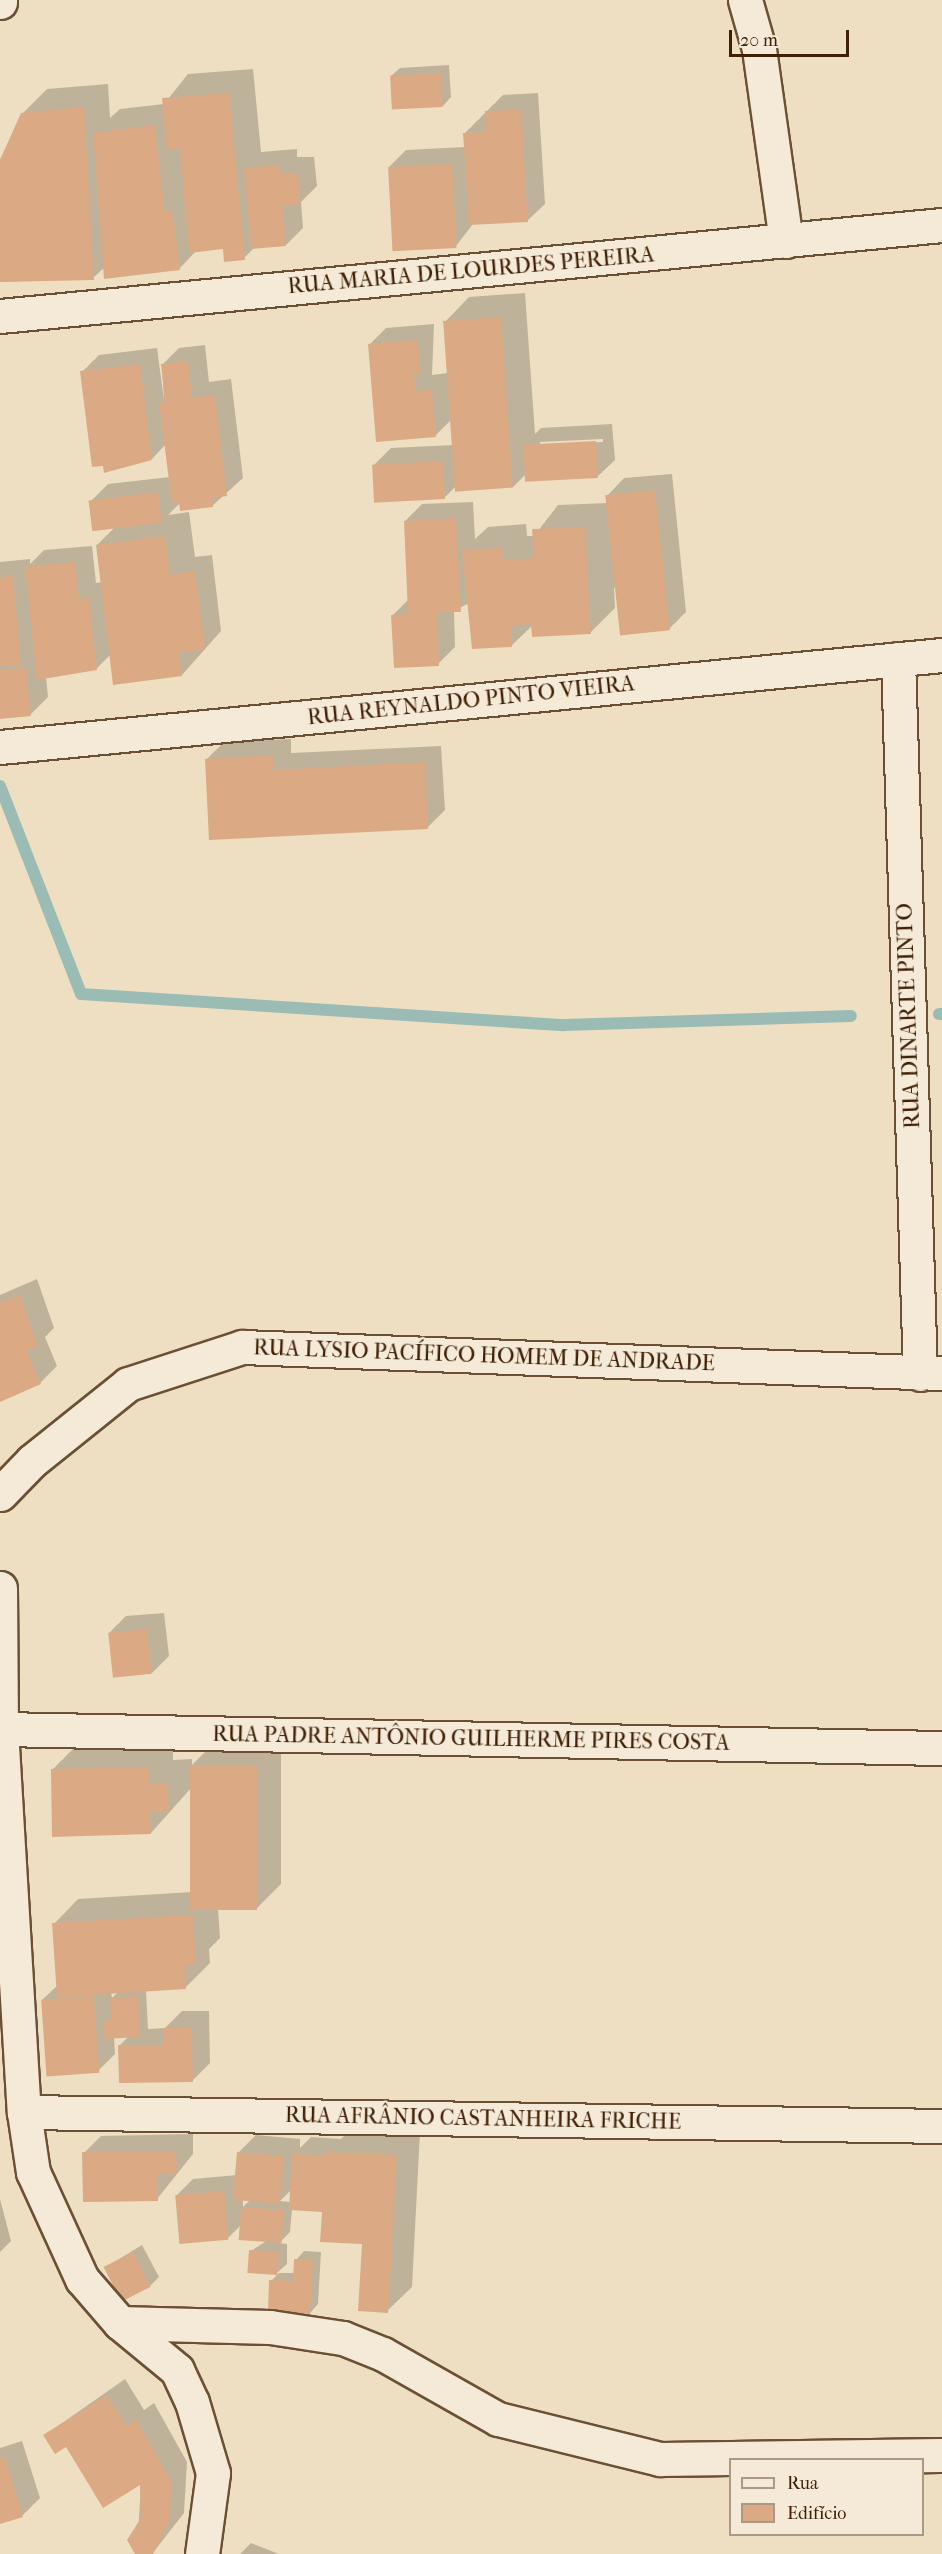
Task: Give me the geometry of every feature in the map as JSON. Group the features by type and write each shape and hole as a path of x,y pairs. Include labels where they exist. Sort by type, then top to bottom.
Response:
{"street":[{"path":"745,0 759,49 786,241"},
{"name":"RUA MARIA DE LOURDES PEREIRA","path":"0,316 942,225"},
{"name":"RUA REYNALDO PINTO VIEIRA","path":"0,747 942,655"},
{"name":"RUA DINARTE PINTO","path":"898,659 931,1373"},
{"name":"RUA LYSIO PACÍFICO HOMEM DE ANDRADE","path":"0,1494 32,1461 128,1384 242,1347 931,1373"},
{"path":"0,1588 1,1729 24,2112 33,2172 82,2279 120,2323 177,2370 192,2402 213,2473 202,2554"},
{"name":"RUA PADRE ANTÔNIO GUILHERME PIRES COSTA","path":"1,1729 942,1748"},
{"name":"RUA AFRÂNIO CASTANHEIRA FRICHE","path":"24,2112 942,2126"},
{"path":"120,2323 270,2327 343,2338 383,2354 498,2419 660,2459 729,2458"},
{"path":"730,2458 942,2455"}],"building":[{"path":"441,73 443,107 392,110 390,76"},
{"path":"229,93 245,260 224,262 223,249 189,253 180,148 167,150 162,98"},
{"path":"84,107 94,280 0,282 0,160 21,113"},
{"path":"521,110 528,222 469,225 463,133 486,132 485,111"},
{"path":"155,125 165,212 173,211 180,270 104,279 93,133"},
{"path":"452,164 456,248 392,251 388,167"},
{"path":"280,165 281,174 298,173 300,204 283,206 286,246 251,249 244,168"},
{"path":"501,317 513,488 455,492 443,321"},
{"path":"417,340 421,373 414,374 416,391 432,390 436,437 376,442 368,344"},
{"path":"188,361 192,398 215,395 227,496 212,498 213,507 180,511 179,502 172,504 159,402 165,401 161,364"},
{"path":"140,364 152,460 104,473 103,466 92,467 80,371"},
{"path":"596,441 598,478 525,482 523,445"},
{"path":"443,461 445,499 374,503 372,465"},
{"path":"655,490 670,630 620,635 605,495"},
{"path":"158,492 162,523 92,531 89,501"},
{"path":"456,518 461,612 437,612 439,666 394,668 391,615 408,614 404,521"},
{"path":"585,527 591,634 532,637 531,624 511,626 512,647 472,649 462,550 502,548 503,560 534,558 532,529"},
{"path":"165,536 170,575 195,571 205,650 179,652 182,676 113,685 96,545"},
{"path":"75,562 79,599 89,598 97,670 37,680 25,567"},
{"path":"13,576 21,665 0,666 0,577"},
{"path":"26,668 31,716 0,719 0,670"},
{"path":"274,755 274,770 425,762 428,829 209,840 205,759"},
{"path":"20,1295 38,1346 27,1351 41,1384 0,1402 0,1303"},
{"path":"147,1629 152,1674 113,1678 108,1633"},
{"path":"190,1765 257,1765 257,1910 190,1910"},
{"path":"149,1767 149,1784 168,1783 169,1812 150,1812 151,1834 52,1837 51,1769"},
{"path":"193,1915 196,1964 185,1965 186,1989 57,1997 52,1923"},
{"path":"94,1996 99,2073 47,2077 41,2000"},
{"path":"138,1996 140,2037 105,2039 103,2021 111,2020 110,1998"},
{"path":"163,2028 192,2028 193,2082 119,2083 118,2045 163,2045"},
{"path":"176,2151 177,2173 157,2173 158,2201 83,2202 82,2152"},
{"path":"237,2152 284,2156 280,2204 233,2200"},
{"path":"326,2152 397,2155 388,2313 358,2311 362,2244 320,2242 322,2212 289,2210 292,2153 325,2156 324,2172"},
{"path":"224,2191 228,2240 179,2244 175,2195"},
{"path":"241,2207 284,2210 282,2243 239,2240"},
{"path":"249,2250 279,2252 277,2275 247,2273"},
{"path":"133,2252 151,2287 121,2302 104,2267"},
{"path":"294,2259 313,2260 310,2314 268,2312 269,2280 293,2281"},
{"path":"107,2395 127,2426 136,2419 171,2480 170,2520 153,2554 135,2554 127,2540 141,2518 140,2485 103,2508 66,2447 55,2454 43,2435"},
{"path":"5,2457 23,2517 0,2524 0,2459"}],"waterway":[{"path":"0,786 81,994 564,1025 851,1016"}]}
